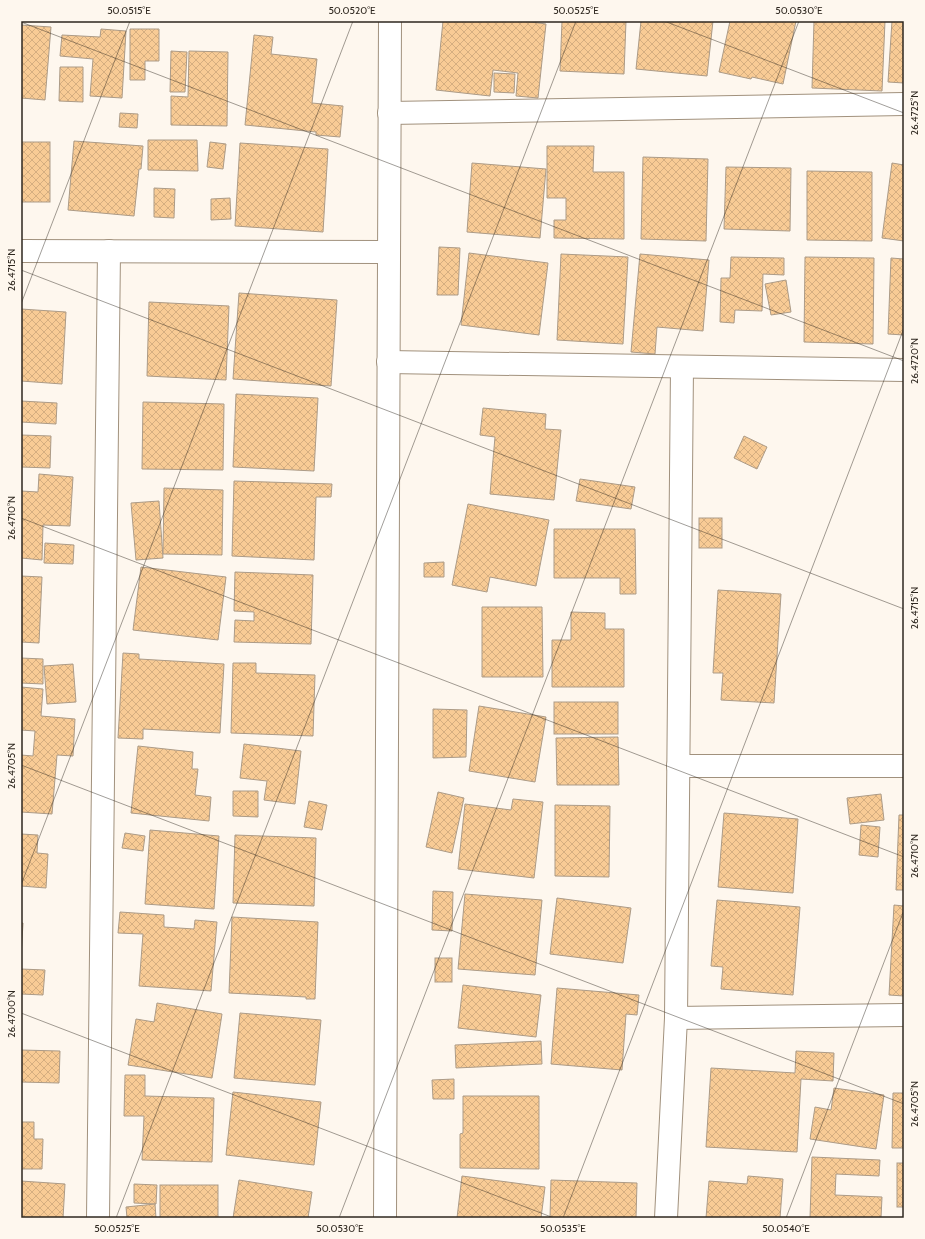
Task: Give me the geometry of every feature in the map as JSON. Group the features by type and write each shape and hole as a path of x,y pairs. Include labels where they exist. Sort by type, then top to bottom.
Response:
{"street":[{"path":"385,1218 390,21"},
{"path":"389,113 904,104"},
{"path":"21,251 389,252"},
{"path":"98,1218 109,251"},
{"path":"388,362 904,370"},
{"path":"666,1218 676,1018 682,367"},
{"path":"678,766 904,766"},
{"path":"676,1018 904,1014"}],"building":[{"path":"443,21 524,21 546,24 538,98 516,96 518,73 493,70 490,96 436,90"},
{"path":"562,21 626,21 624,74 560,71"},
{"path":"641,21 713,21 707,76 636,69"},
{"path":"730,21 796,21 783,84 719,72"},
{"path":"814,21 885,21 882,91 812,88"},
{"path":"892,21 904,21 904,83 888,82"},
{"path":"21,25 51,27 45,100 21,98"},
{"path":"101,29 126,31 122,98 90,96 93,59 60,56 62,35 100,37"},
{"path":"130,29 159,29 159,61 145,61 145,80 130,80"},
{"path":"254,35 273,37 271,54 317,59 312,103 343,106 340,137 316,135 316,132 245,125"},
{"path":"171,51 187,52 185,92 170,92"},
{"path":"189,51 228,52 227,126 171,125 171,96 188,97"},
{"path":"60,67 83,67 83,102 59,101"},
{"path":"494,73 515,74 514,93 494,92"},
{"path":"120,113 138,114 137,128 119,127"},
{"path":"148,140 197,140 198,171 148,170"},
{"path":"74,141 143,146 134,216 68,210"},
{"path":"21,142 50,142 50,202 21,202"},
{"path":"210,142 226,144 223,169 207,167"},
{"path":"240,143 328,149 323,232 235,226"},
{"path":"547,146 594,146 593,172 624,172 624,239 554,238 554,220 566,220 566,198 547,198"},
{"path":"643,157 708,159 706,241 641,239"},
{"path":"472,163 546,169 540,238 467,232"},
{"path":"892,163 904,165 904,241 882,238"},
{"path":"726,167 791,168 790,231 724,229"},
{"path":"807,171 872,172 872,241 807,240"},
{"path":"154,188 175,189 174,218 154,217"},
{"path":"230,198 231,219 211,220 211,199"},
{"path":"439,247 460,248 458,295 437,295"},
{"path":"469,253 548,263 539,335 461,325"},
{"path":"561,254 628,257 623,344 557,340"},
{"path":"640,254 709,260 703,331 657,327 655,354 631,352"},
{"path":"731,257 784,258 784,275 763,274 762,311 735,310 734,323 720,322 721,278 730,278"},
{"path":"805,257 874,258 873,344 804,342"},
{"path":"891,258 904,259 904,335 888,334"},
{"path":"786,280 791,312 771,315 765,284"},
{"path":"239,293 337,300 331,386 233,379"},
{"path":"149,302 229,306 226,380 147,376"},
{"path":"21,309 66,312 62,384 21,381"},
{"path":"236,394 318,398 314,471 233,467"},
{"path":"21,401 57,403 56,424 21,422"},
{"path":"143,402 224,404 223,470 142,469"},
{"path":"483,408 546,414 545,429 561,430 554,500 490,494 495,437 480,435"},
{"path":"21,435 51,436 50,468 21,467"},
{"path":"744,436 767,447 757,469 734,458"},
{"path":"39,474 73,477 70,526 43,525 42,560 21,558 21,491 38,492"},
{"path":"580,479 635,487 631,509 576,501"},
{"path":"234,481 332,484 331,497 316,497 314,560 232,556"},
{"path":"164,488 223,490 222,555 163,554"},
{"path":"159,501 163,558 136,560 131,503"},
{"path":"468,504 549,520 536,586 490,577 487,592 452,585"},
{"path":"699,518 722,518 722,548 699,548"},
{"path":"554,529 635,529 636,594 620,594 620,578 554,578"},
{"path":"45,543 74,545 73,564 44,563"},
{"path":"444,562 444,577 424,577 424,563"},
{"path":"141,567 226,577 218,640 133,630"},
{"path":"235,572 313,575 311,644 234,642 235,620 254,621 254,612 234,611"},
{"path":"21,576 42,577 39,643 21,642"},
{"path":"718,590 781,594 774,703 721,700 723,673 713,673"},
{"path":"482,607 542,607 543,677 482,677"},
{"path":"571,612 605,613 605,629 624,629 624,687 552,687 552,640 571,640"},
{"path":"123,653 139,654 139,659 224,664 220,733 143,729 143,739 118,738"},
{"path":"21,658 43,659 43,684 21,683"},
{"path":"233,663 256,663 256,673 315,675 313,736 231,733"},
{"path":"73,664 76,702 47,704 44,666"},
{"path":"21,687 43,689 41,716 75,719 73,756 57,755 52,814 21,812 21,755 33,756 35,731 21,730"},
{"path":"554,702 618,702 618,734 554,734"},
{"path":"479,706 546,717 535,782 469,771"},
{"path":"433,709 467,710 466,757 433,758"},
{"path":"618,737 619,785 557,785 556,738"},
{"path":"244,744 301,751 295,804 264,800 267,781 240,778"},
{"path":"138,746 193,752 192,769 198,769 195,795 211,797 209,821 131,813"},
{"path":"233,791 258,791 258,817 233,816"},
{"path":"438,792 464,798 452,853 426,847"},
{"path":"881,794 884,820 850,824 847,798"},
{"path":"513,799 543,802 534,878 458,869 465,804 511,810"},
{"path":"309,801 327,805 322,830 304,827"},
{"path":"555,805 610,806 609,877 555,876"},
{"path":"724,813 798,819 793,893 718,887"},
{"path":"899,815 904,815 904,890 896,890"},
{"path":"861,825 880,827 878,857 859,855"},
{"path":"150,830 219,836 214,909 145,904"},
{"path":"125,833 145,836 143,851 122,848"},
{"path":"21,834 38,835 37,853 48,854 46,888 21,886"},
{"path":"235,835 316,838 314,906 233,903"},
{"path":"433,891 453,892 452,931 432,930"},
{"path":"465,894 542,900 535,975 458,969"},
{"path":"557,898 631,908 623,963 550,954"},
{"path":"717,900 800,907 793,995 721,989 723,967 711,966"},
{"path":"894,905 904,906 904,996 889,995"},
{"path":"120,912 164,915 164,927 194,929 195,920 217,922 211,991 139,986 143,934 118,933"},
{"path":"232,917 318,922 315,999 306,999 306,997 229,993"},
{"path":"21,923 23,923 21,957"},
{"path":"435,958 452,958 452,982 435,982"},
{"path":"21,969 45,970 43,995 21,994"},
{"path":"463,985 541,995 536,1037 458,1028"},
{"path":"557,988 639,995 637,1015 626,1014 622,1070 551,1064"},
{"path":"157,1003 222,1014 212,1078 128,1065 136,1019 154,1022"},
{"path":"240,1013 321,1020 315,1085 234,1078"},
{"path":"541,1041 542,1064 456,1068 455,1045"},
{"path":"21,1050 60,1051 59,1083 21,1082"},
{"path":"796,1051 834,1053 833,1081 801,1079 797,1152 706,1147 711,1068 795,1073"},
{"path":"125,1075 145,1075 145,1096 214,1098 212,1162 142,1160 144,1116 124,1116"},
{"path":"454,1079 454,1099 433,1099 432,1080"},
{"path":"834,1088 884,1095 876,1149 810,1139 815,1107 831,1110"},
{"path":"233,1092 321,1102 314,1165 226,1155"},
{"path":"893,1093 904,1093 904,1148 892,1148"},
{"path":"463,1096 539,1096 539,1169 460,1168 460,1134 463,1133"},
{"path":"21,1122 34,1122 34,1139 43,1139 42,1169 21,1169"},
{"path":"812,1157 880,1160 879,1176 836,1174 835,1195 882,1197 881,1218 810,1218"},
{"path":"897,1163 904,1163 904,1207 897,1207"},
{"path":"462,1176 545,1187 541,1218 457,1218"},
{"path":"748,1176 783,1179 780,1218 706,1218 709,1181 747,1184"},
{"path":"239,1180 312,1192 308,1218 233,1218"},
{"path":"551,1180 637,1183 636,1218 550,1218"},
{"path":"21,1181 65,1184 63,1218 21,1218"},
{"path":"134,1184 157,1185 156,1204 134,1203"},
{"path":"160,1185 218,1185 218,1218 160,1218"},
{"path":"155,1204 156,1218 127,1218 126,1207"}]}
